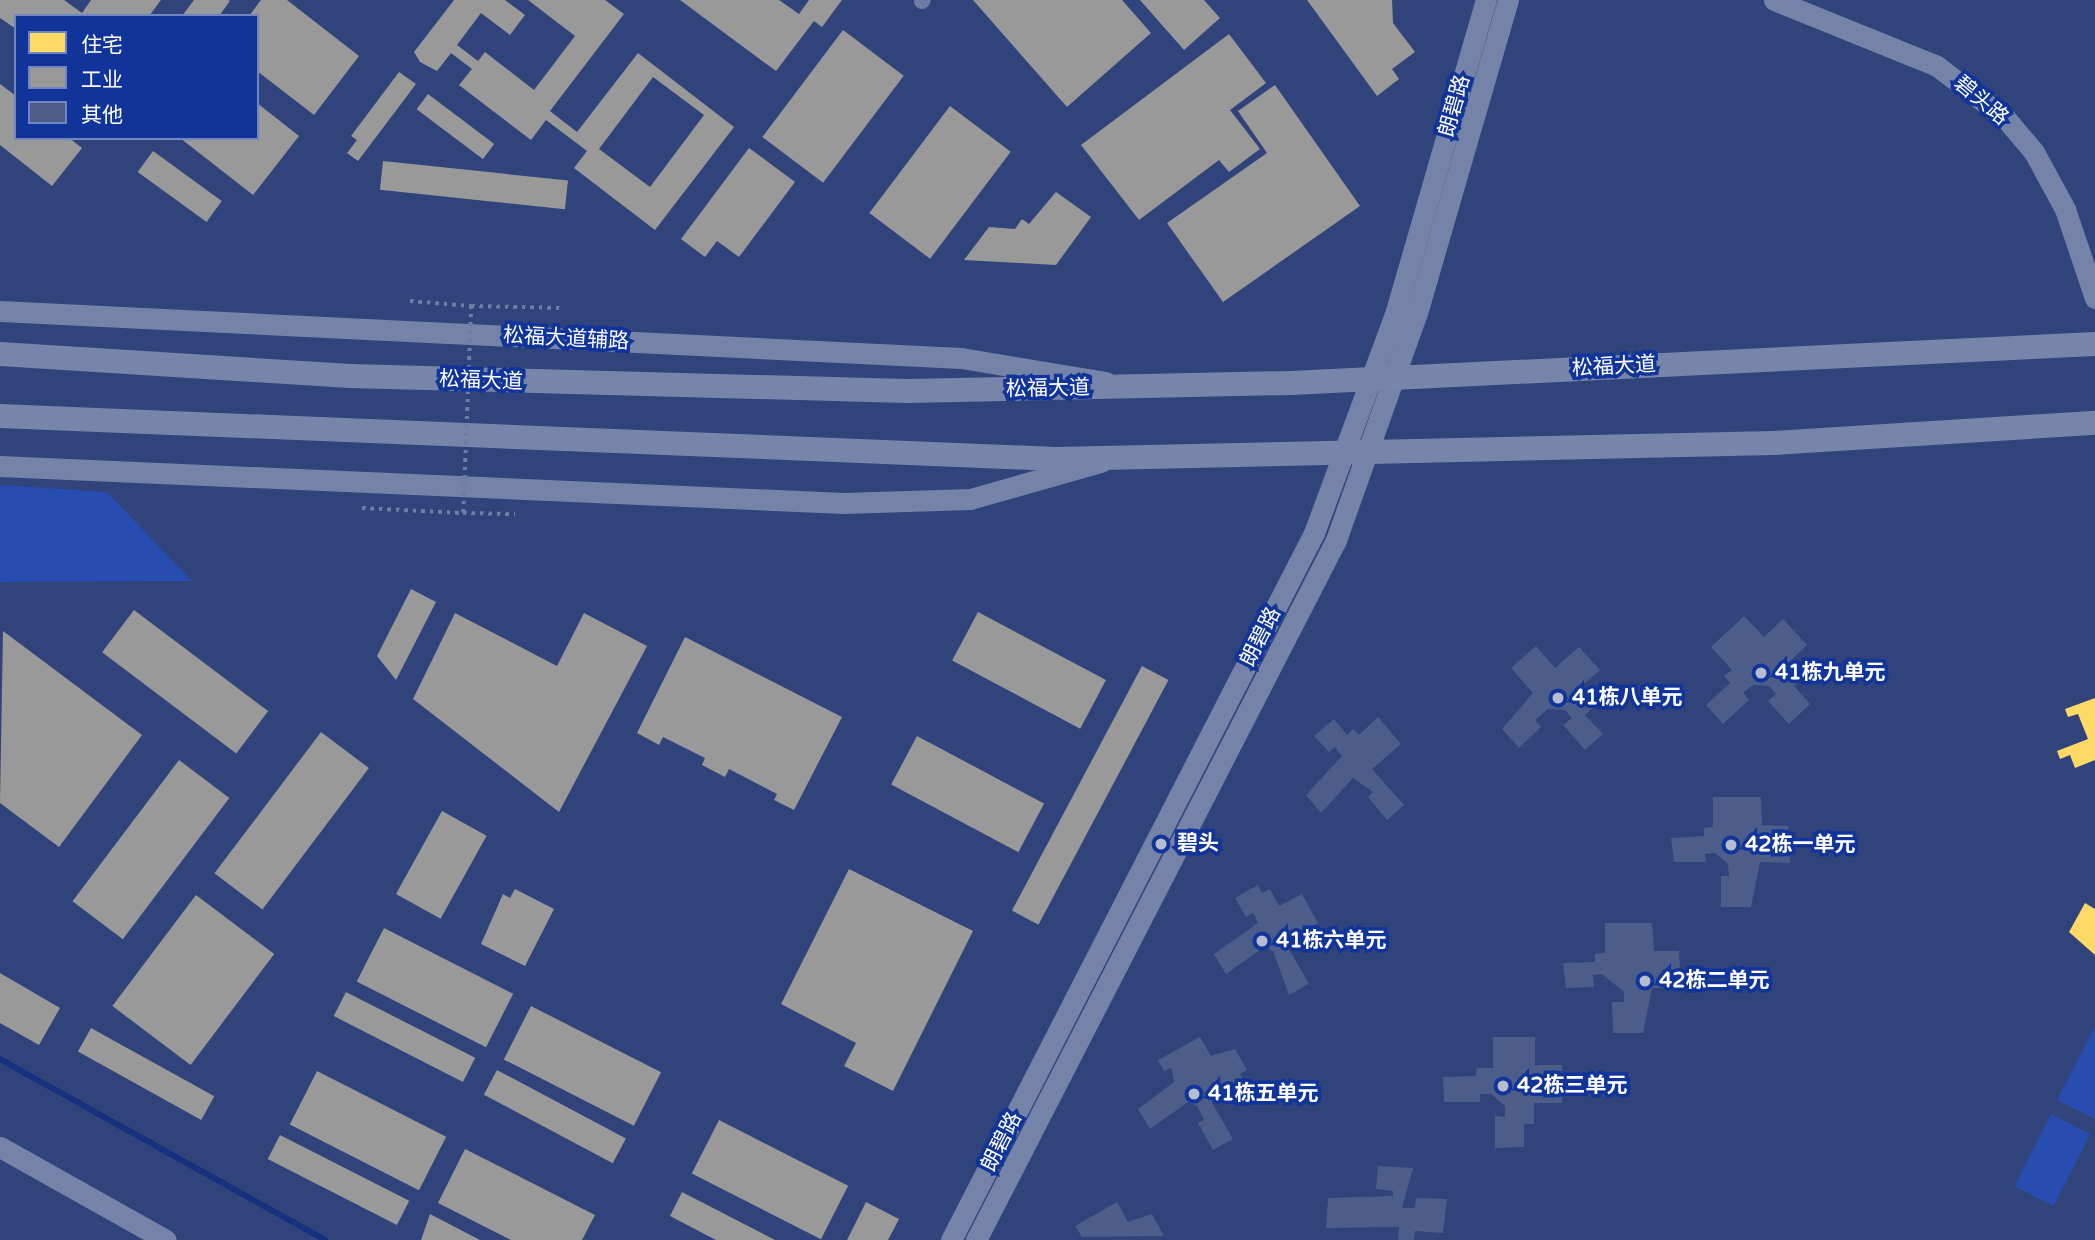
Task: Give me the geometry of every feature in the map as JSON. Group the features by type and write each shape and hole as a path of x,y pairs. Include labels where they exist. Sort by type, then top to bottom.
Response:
{"main road":[{"path":"0,341 56,359"},
{"name":"松福大道","path":"0,354 651,388 1129,388 2095,344"},
{"path":"0,416 1110,459 1354,456 1774,443 2095,423"}],"street":[{"name":"朗碧路","path":"1383,378 1486,0"},
{"name":"朗碧路","path":"951,1240 1354,456 1383,378 1508,0"},
{"name":"碧头路","path":"1774,0 1937,66 2006,120 2034,152 2065,209 2095,298"},
{"name":"松福大道辅路","path":"0,311 961,358 1063,371 1129,388"},
{"name":"朗碧路","path":"976,1240 1336,540 1354,456"},
{"path":"0,466 843,503 970,499 1110,459"},
{"path":"0,1147 166,1240"}],"path":[{"path":"410,301 471,306 564,308"},
{"path":"463,513 471,306"},
{"path":"362,508 514,514"}],"shaded area":[{"path":"0,485 107,492 192,581 0,582"},
{"path":"2095,1028 2095,1119 2057,1100"},
{"path":"2051,1114 2090,1134 2053,1206 2014,1186"}],"building: 住宅":[{"path":"2095,698 2095,760 2075,768 2070,755 2060,759 2057,751 2088,739 2078,714 2068,717 2065,709"},
{"path":"2085,903 2095,909 2095,955 2069,932"}],"building: 工业":[{"path":"0,0 64,0 82,13 91,0 161,0 150,14 14,14 14,28 0,18"},
{"path":"194,0 230,1 220,14 184,14"},
{"path":"261,0 287,0 359,56 314,115 259,73 259,14 250,14"},
{"path":"454,0 505,0 525,15 510,35 481,13 457,45 478,61 485,52 534,90 575,36 528,0 605,0 624,14 550,111 577,132 638,53 734,127 655,230 574,168 587,151 546,120 531,140 459,85 472,69 451,53 437,71 420,62 414,52","holes":["653,77 704,115 650,187 599,149"]},
{"path":"680,0 779,0 799,14 809,0 842,0 822,27 814,21 776,71"},
{"path":"973,0 1122,0 1151,33 1067,107"},
{"path":"1140,0 1204,0 1220,18 1184,50"},
{"path":"1307,0 1392,0 1393,23 1415,52 1392,69 1399,79 1377,96"},
{"path":"843,30 904,76 823,183 762,137"},
{"path":"1229,34 1266,83 1230,110 1260,149 1229,172 1219,160 1139,220 1081,145"},
{"path":"399,72 416,84 358,161 347,153 357,140 351,136"},
{"path":"0,84 14,94 14,140 72,140 82,148 52,186 0,145"},
{"path":"1275,85 1360,206 1223,302 1167,223 1267,153 1238,111"},
{"path":"428,94 494,144 483,159 417,109"},
{"path":"259,105 299,136 253,195 183,140 259,140"},
{"path":"950,106 1011,152 930,259 869,213"},
{"path":"749,148 795,182 739,257 717,241 705,257 681,239"},
{"path":"153,151 222,201 206,222 138,172"},
{"path":"383,161 568,180 565,209 380,190"},
{"path":"1056,192 1091,217 1056,265 964,260 989,227 1015,229 1022,219 1029,224"},
{"path":"411,589 436,602 396,680 377,656"},
{"path":"134,610 268,711 236,753 102,652"},
{"path":"978,612 1106,680 1080,729 952,661"},
{"path":"455,613 557,666 584,613 647,646 559,812 413,699"},
{"path":"3,631 142,735 59,847 0,803"},
{"path":"685,637 842,717 794,810 774,800 777,794 729,769 725,777 702,765 705,758 663,737 659,745 637,733"},
{"path":"1142,666 1168,680 1038,925 1012,911"},
{"path":"321,732 369,768 262,909 214,873"},
{"path":"917,736 1044,804 1018,852 891,785"},
{"path":"179,760 229,798 123,939 72,901"},
{"path":"442,811 487,836 441,919 396,894"},
{"path":"849,869 973,931 893,1091 844,1066 856,1043 781,1004"},
{"path":"515,889 554,909 525,966 481,944 503,894 510,898"},
{"path":"196,895 274,954 191,1065 112,1006"},
{"path":"384,928 513,994 486,1047 357,981"},
{"path":"0,973 60,1008 39,1045 0,1023"},
{"path":"346,992 475,1058 463,1082 334,1016"},
{"path":"531,1006 661,1072 634,1126 504,1059"},
{"path":"91,1028 214,1096 201,1120 78,1052"},
{"path":"497,1070 626,1139 613,1163 484,1095"},
{"path":"317,1071 446,1137 419,1190 290,1124"},
{"path":"719,1120 848,1186 821,1239 692,1173"},
{"path":"280,1135 409,1201 397,1225 268,1159"},
{"path":"465,1149 595,1215 582,1240 511,1240 438,1203"},
{"path":"682,1192 775,1240 716,1240 670,1216"},
{"path":"866,1202 899,1219 888,1240 847,1240"},
{"path":"430,1214 480,1240 421,1240"}],"building: 其他":[{"name":"41栋九单元","path":"1744,616 1764,637 1783,619 1807,645 1786,665 1801,680 1794,686 1810,704 1789,724 1768,701 1776,694 1769,686 1753,685 1743,693 1749,700 1723,724 1706,705 1730,683 1724,676 1732,670 1711,647"},
{"name":"41栋八单元","path":"1536,646 1555,668 1579,647 1600,670 1579,688 1595,706 1585,715 1603,734 1585,750 1563,725 1572,718 1565,710 1548,709 1535,720 1541,727 1519,748 1502,729 1533,693 1511,668"},
{"path":"1378,717 1401,744 1372,769 1404,805 1387,820 1368,797 1373,792 1353,778 1321,813 1306,795 1342,756 1335,747 1329,752 1314,736 1334,719 1347,735 1353,729 1359,735"},
{"name":"42栋一单元","path":"1713,797 1761,797 1762,825 1788,826 1790,863 1760,862 1751,907 1721,907 1721,876 1729,876 1728,864 1715,853 1705,854 1706,862 1674,862 1671,838 1704,836 1704,828 1713,827"},
{"name":"41栋六单元","path":"1258,885 1262,893 1270,889 1279,906 1302,894 1318,923 1285,942 1309,984 1289,995 1273,951 1264,947 1226,974 1214,954 1258,923 1253,913 1246,917 1235,898"},
{"name":"42栋二单元","path":"1605,923 1652,923 1654,951 1679,951 1681,988 1652,988 1643,1033 1613,1033 1612,1002 1624,1002 1624,992 1602,974 1593,975 1594,987 1566,988 1563,963 1595,962 1595,954 1605,953"},
{"name":"41栋五单元","path":"1200,1037 1211,1056 1235,1049 1247,1070 1240,1074 1247,1087 1211,1101 1233,1139 1213,1150 1198,1123 1204,1120 1197,1106 1188,1102 1150,1129 1138,1109 1174,1082 1171,1068 1164,1071 1158,1060"},
{"name":"42栋三单元","path":"1493,1037 1535,1037 1535,1065 1562,1065 1562,1103 1534,1103 1534,1124 1524,1124 1524,1147 1495,1148 1495,1116 1505,1117 1505,1106 1491,1094 1480,1094 1480,1102 1444,1102 1443,1077 1476,1076 1477,1068 1493,1068"},
{"path":"1378,1166 1413,1168 1402,1208 1415,1208 1416,1198 1447,1199 1443,1233 1415,1231 1414,1240 1398,1240 1399,1227 1326,1228 1328,1198 1393,1196 1393,1191 1376,1189"},
{"path":"1117,1202 1128,1222 1152,1214 1164,1236 1082,1237 1075,1226"}],"waterway":[{"path":"0,1059 325,1240"}],"place":[{"name":"41栋九单元","path":"1761,673"},
{"name":"41栋八单元","path":"1558,698"},
{"name":"碧头","path":"1161,844"},
{"name":"42栋一单元","path":"1731,845"},
{"name":"41栋六单元","path":"1262,941"},
{"name":"42栋二单元","path":"1645,981"},
{"name":"42栋三单元","path":"1503,1086"},
{"name":"41栋五单元","path":"1194,1094"}]}
